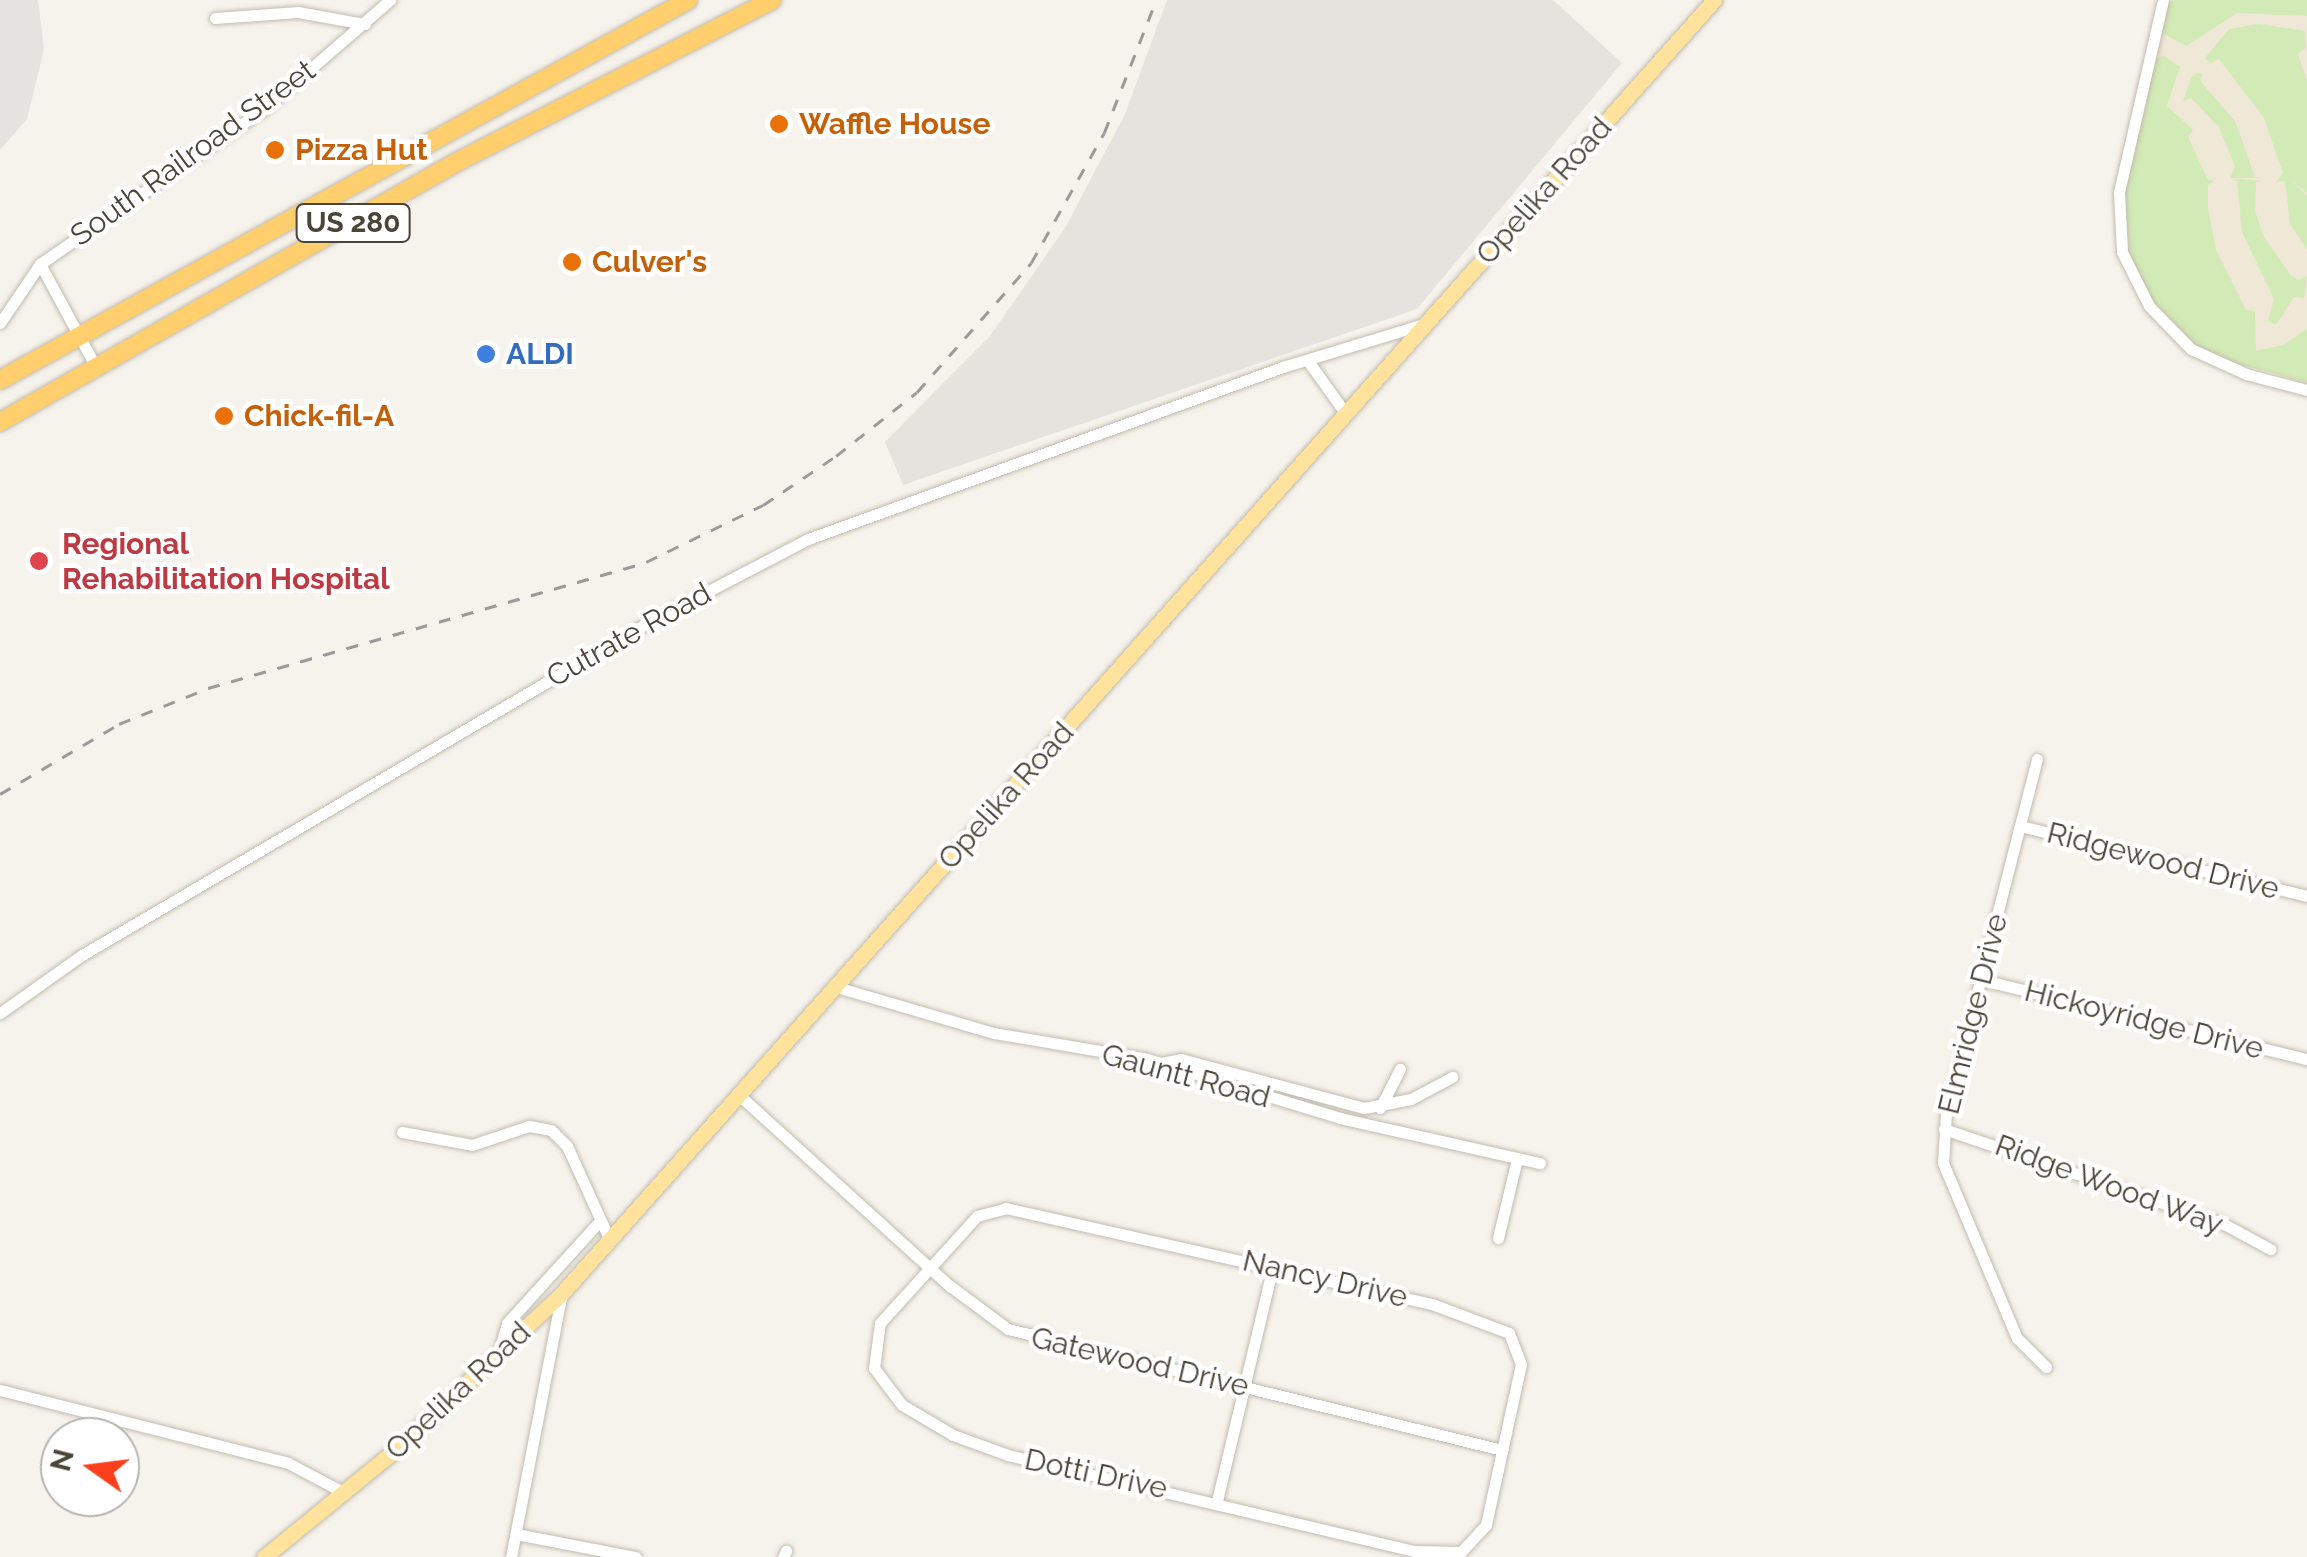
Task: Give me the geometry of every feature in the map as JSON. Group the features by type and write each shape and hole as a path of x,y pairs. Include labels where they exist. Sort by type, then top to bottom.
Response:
{"highway":[{"name":"US 280","path":"0,380 688,0"},
{"name":"US 280","path":"0,422 456,162 772,0"}],"main road":[{"name":"Opelika Road","path":"264,1557 345,1493 562,1294 1714,0"}],"street":[{"name":"South Railroad Street","path":"0,323 40,264 264,109 390,0"},
{"path":"2163,0 2119,192 2122,252 2149,306 2191,349 2246,374 2307,390"},
{"path":"215,18 298,12 364,24"},
{"name":"South Railroad Street","path":"40,264 96,367"},
{"name":"Cutrate Road","path":"0,1013 167,904 754,565 920,494 1425,324"},
{"path":"1308,361 1346,414"},
{"name":"Elmridge Drive","path":"2037,758 1944,1130 1943,1163 2016,1338 2046,1367"},
{"name":"Ridgewood Drive","path":"2020,826 2307,896"},
{"name":"Hickoyridge Drive","path":"1982,980 2307,1060"},
{"name":"Gauntt Road","path":"834,986 994,1033 1161,1063 1321,1113 1540,1163"},
{"path":"1161,1063 1180,1060 1317,1098 1380,1108 1452,1076"},
{"path":"1380,1108 1400,1069"},
{"name":"Gatewood Drive","path":"738,1095 926,1264 1008,1329 1502,1450"},
{"path":"402,1132 472,1145 529,1126 551,1130 567,1146 609,1238"},
{"name":"Ridge Wood Way","path":"1944,1130 2222,1223 2270,1249"},
{"path":"1498,1238 1517,1159"},
{"name":"Nancy Drive","path":"926,1264 977,1216 1006,1208 1432,1304 1508,1333 1521,1364 1486,1525 1462,1552"},
{"path":"498,1356 507,1323 600,1222"},
{"name":"Dotti Drive","path":"926,1264 880,1323 872,1345 874,1368 902,1405 952,1435 1008,1455 1218,1501 1414,1551 1462,1552"},
{"path":"1218,1501 1273,1266"},
{"path":"511,1557 562,1294"},
{"path":"0,1390 277,1460 345,1493"},
{"path":"516,1534 636,1557"}],"shaded area":[{"path":"0,0 38,0 44,49 27,119 0,150"},
{"path":"1167,0 1553,0 1622,63 1417,309 903,485 885,442 990,336 1065,228 1125,114"},
{"path":"2174,0 2307,0 2307,384 2198,349 2177,332 2127,253 2122,226 2164,5"}],"green space":[{"path":"2174,0 2307,0 2307,16 2237,13 2186,46 2162,33 2166,4"},
{"path":"2259,24 2305,31 2306,48 2298,54 2307,81 2307,193 2291,180 2307,196 2307,249 2290,224 2285,181 2276,182 2283,173 2264,118 2219,59 2211,63 2205,58 2229,29"},
{"path":"2164,56 2180,67 2167,106 2193,130 2188,137 2208,180 2215,181 2208,185 2208,208 2216,250 2246,310 2255,311 2256,351 2283,345 2307,329 2307,382 2234,363 2198,346 2152,302 2133,268 2123,195 2155,58"},
{"path":"2202,73 2201,82 2235,121 2255,177 2262,178 2230,178 2235,167 2219,127 2191,98 2183,101 2193,74"},
{"path":"2231,180 2262,181 2256,182 2255,211 2264,237 2290,274 2298,280 2307,276 2304,298 2294,297 2276,325 2268,321 2274,299 2242,232 2237,181"}],"railway":[{"path":"0,794 119,724 208,688 646,562 763,505 836,456 917,392 1031,263 1104,133 1156,0"}],"place":[{"name":"Waffle House","path":"779,124"},
{"name":"Pizza Hut","path":"275,150"},
{"name":"Culver's","path":"572,262"},
{"name":"ALDI","path":"486,354"},
{"name":"Chick-fil-A","path":"224,416"},
{"name":"Regional Rehabilitation Hospital","path":"39,561"}]}
